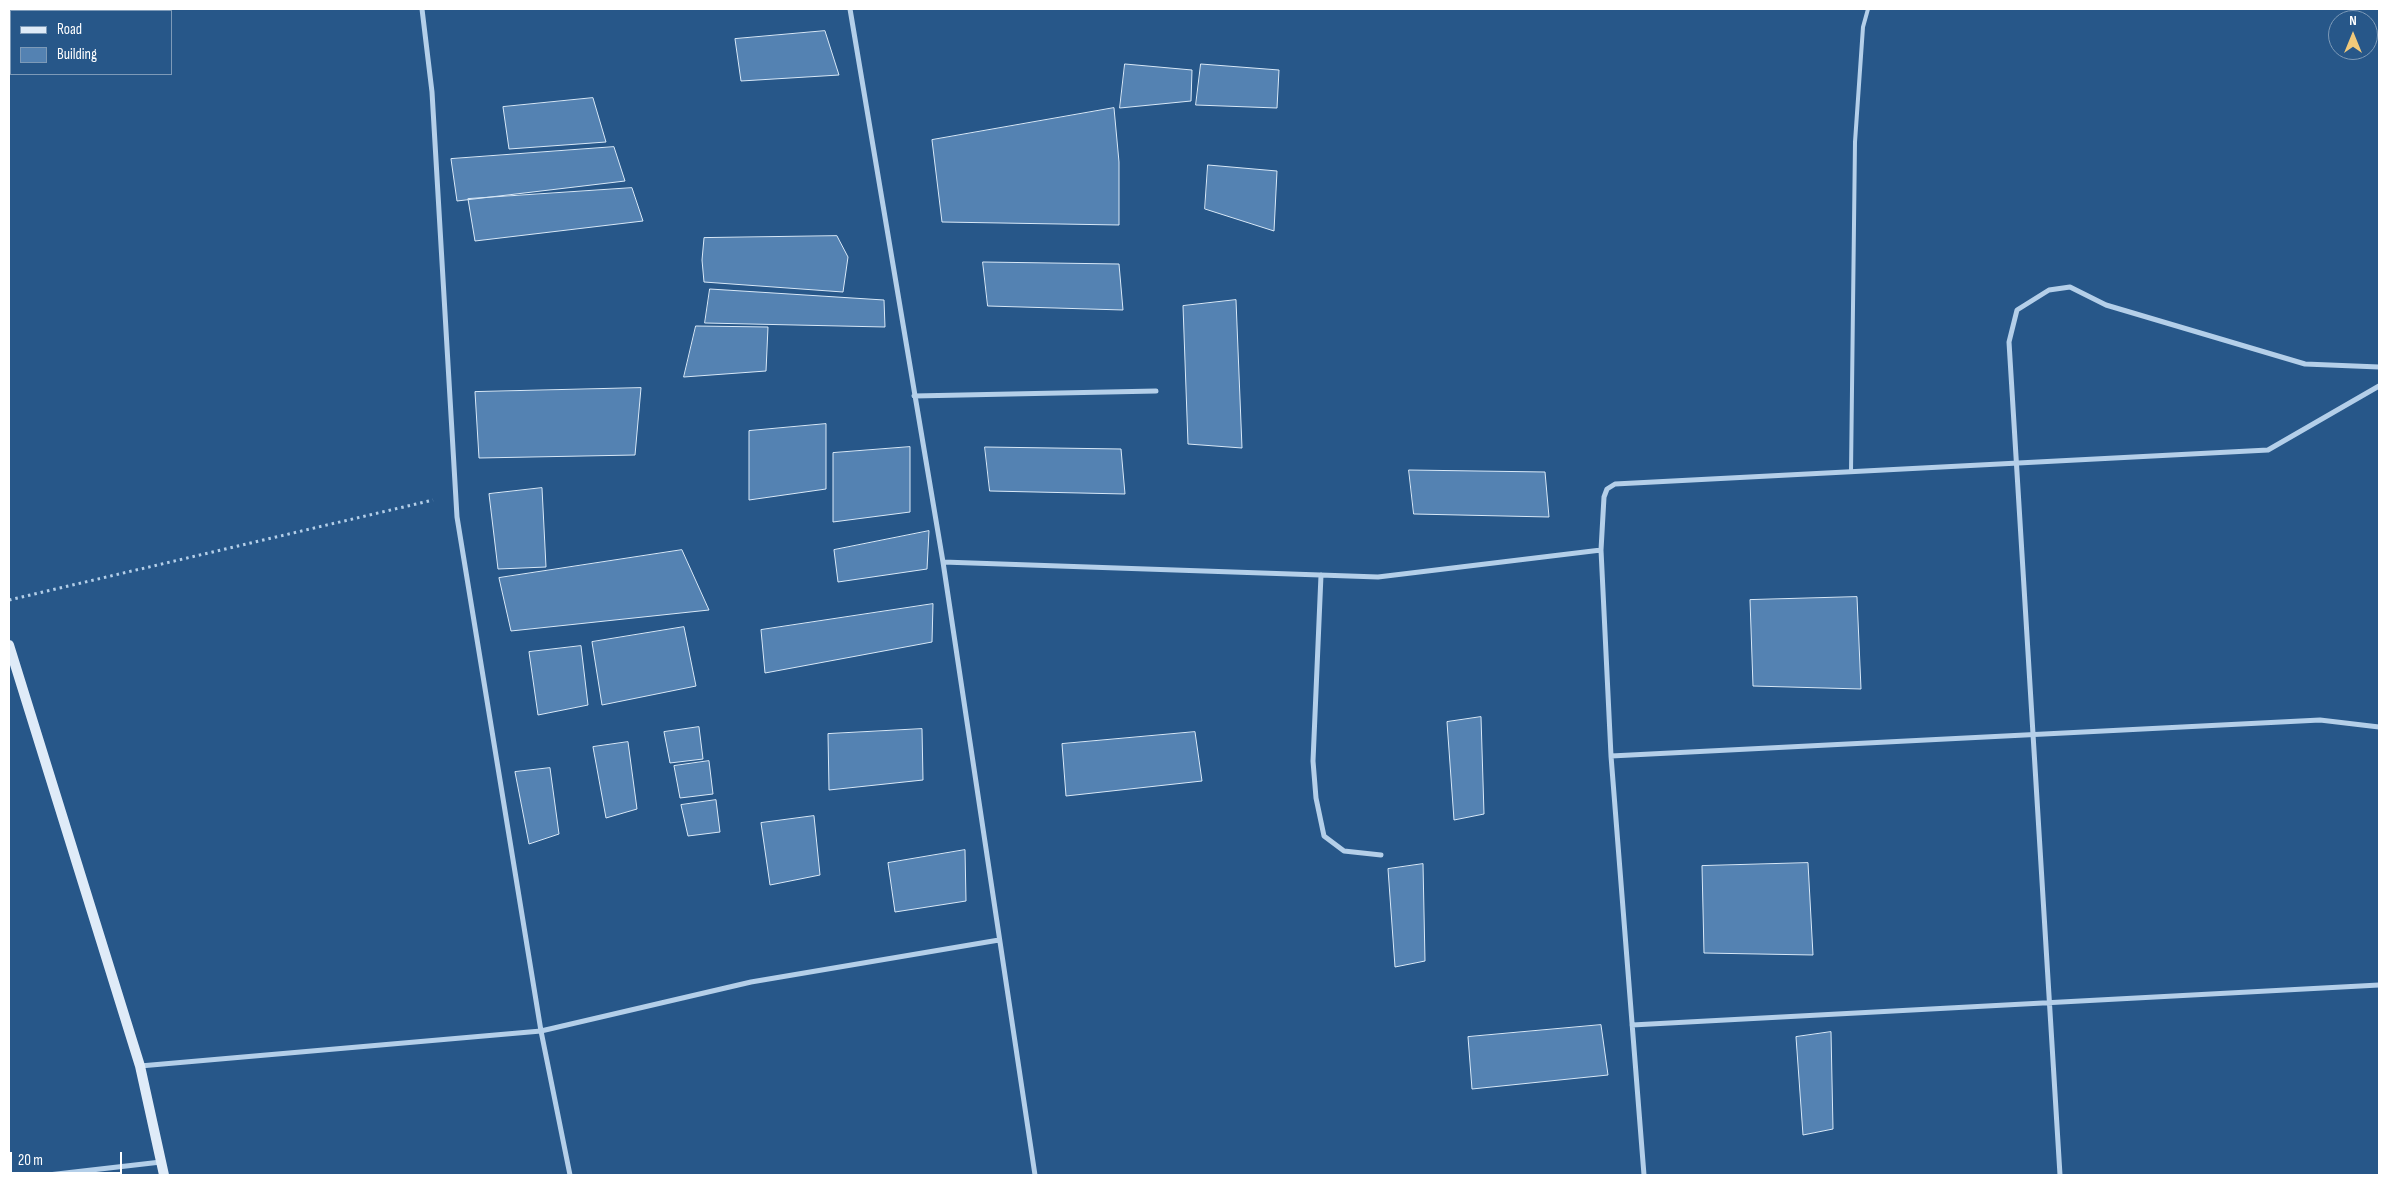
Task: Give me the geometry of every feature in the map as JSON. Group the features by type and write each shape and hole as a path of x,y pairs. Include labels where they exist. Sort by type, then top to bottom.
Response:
{"main road":[{"path":"9,645 140,1066 164,1175"}],"street":[{"path":"422,9 432,92 457,517 541,1031 570,1175"},
{"path":"850,9 942,562 1035,1175"},
{"path":"2060,1175 2009,342 2017,310 2049,290 2070,287 2106,305 2305,364 2379,367"},
{"path":"1644,1175 1611,756 1601,550 1604,497 1607,489 1615,484 2268,450 2379,386"},
{"path":"914,396 1156,391"},
{"path":"942,562 1378,577 1601,550"},
{"path":"1321,575 1313,761 1316,798 1324,836 1344,851 1381,855"},
{"path":"1611,756 2320,720 2379,727"},
{"path":"140,1066 541,1031 751,982 999,940"},
{"path":"1632,1025 2379,985"},
{"path":"48,1175 161,1162"}],"lane":[{"path":"1851,471 1855,142 1863,27 1868,9"}],"path":[{"path":"9,600 456,494"}],"building":[{"path":"825,31 839,75 741,81 735,39"},
{"path":"1125,64 1192,70 1191,101 1120,108"},
{"path":"1201,64 1279,70 1277,108 1196,105"},
{"path":"593,98 606,142 509,149 503,107"},
{"path":"1114,108 1119,162 1119,225 942,222 932,140"},
{"path":"614,147 625,181 457,201 451,159"},
{"path":"1208,165 1277,171 1274,231 1205,209"},
{"path":"632,188 643,221 475,241 468,199"},
{"path":"837,236 848,257 843,292 704,282 702,260 704,238"},
{"path":"983,262 1119,264 1123,310 988,306"},
{"path":"710,289 884,300 885,327 705,323"},
{"path":"1236,300 1242,448 1188,444 1183,306"},
{"path":"696,326 768,327 766,371 684,377"},
{"path":"641,388 635,455 479,458 475,392"},
{"path":"826,424 826,489 749,500 749,431"},
{"path":"910,447 910,512 833,522 833,453"},
{"path":"985,447 1121,449 1125,494 990,491"},
{"path":"1409,470 1545,472 1549,517 1414,514"},
{"path":"542,488 546,567 498,569 489,494"},
{"path":"929,531 927,569 838,582 834,550"},
{"path":"682,550 709,610 511,631 499,578"},
{"path":"1857,597 1861,689 1753,686 1750,600"},
{"path":"933,604 932,642 765,673 761,630"},
{"path":"684,627 696,686 602,705 592,642"},
{"path":"581,646 588,705 538,715 529,652"},
{"path":"1481,717 1484,814 1454,820 1447,722"},
{"path":"699,727 703,759 670,763 664,732"},
{"path":"922,729 923,780 829,790 828,734"},
{"path":"1195,732 1202,781 1066,796 1062,744"},
{"path":"628,742 637,809 606,818 593,747"},
{"path":"709,761 713,794 680,798 674,766"},
{"path":"550,768 559,834 529,844 515,772"},
{"path":"716,800 720,832 688,836 681,805"},
{"path":"814,816 820,875 770,885 761,823"},
{"path":"965,850 966,901 895,912 888,863"},
{"path":"1808,863 1813,955 1704,953 1702,866"},
{"path":"1423,864 1425,961 1395,967 1388,869"},
{"path":"1601,1025 1608,1075 1472,1089 1468,1037"},
{"path":"1831,1032 1833,1129 1803,1135 1796,1037"}]}
